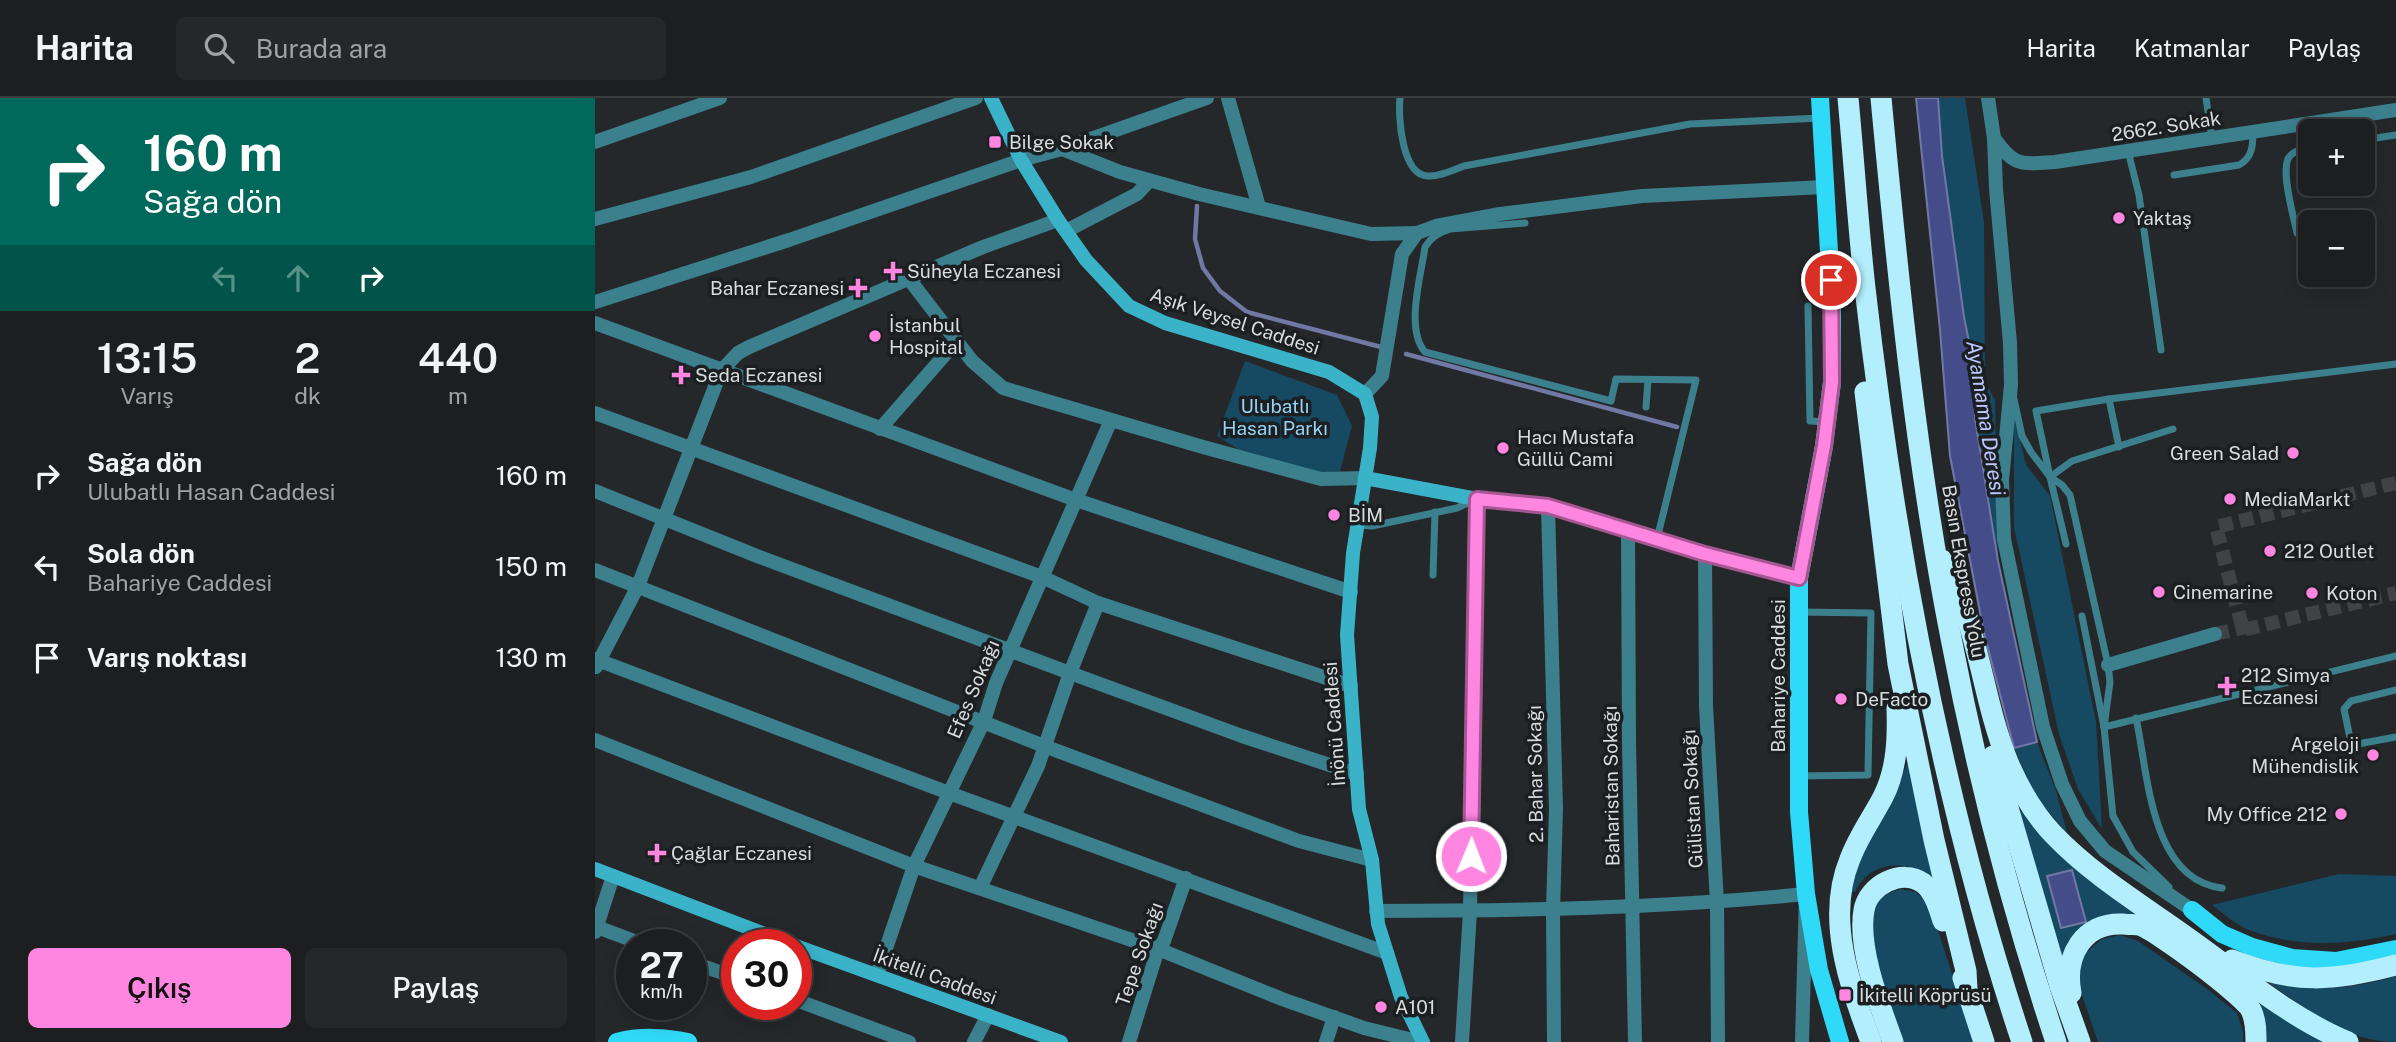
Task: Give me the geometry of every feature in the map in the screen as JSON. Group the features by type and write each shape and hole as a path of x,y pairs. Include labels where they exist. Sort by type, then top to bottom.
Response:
{"highway":[{"path":"1849,98 1865,285 1886,441 1921,652 1978,897 2022,1042"},
{"name":"Basın Ekspress Yolu","path":"1881,98 1910,376 1935,550 1960,680 2007,880 2056,1042"},
{"path":"1865,285 1861,324 1862,364 1898,664 1929,814 1964,961 1967,989"},
{"path":"1935,550 1957,584 1969,619 2000,740 2034,811 2064,846 2113,885 2301,1017 2348,1042"},
{"path":"1871,1042 1849,975 1840,929 1839,907 1849,860 1884,796 1891,776 1898,732 1898,664"},
{"path":"1960,680 1975,708 2000,776 2060,986 2082,1042"},
{"path":"1893,1042 1872,979 1863,930 1864,906 1871,891 1884,883 1907,876 1922,882 1937,904 1984,1042"},
{"path":"2082,1042 2072,999 2069,968 2073,952 2082,939 2095,929 2112,924 2139,925 2232,990 2251,1010 2256,1042"},
{"path":"2187,937 2229,959 2256,969 2305,979 2337,978 2396,965"}],"main road":[{"name":"Aşık Veysel Caddesi","path":"991,98 1021,160 1062,226 1086,260 1129,306 1165,323 1329,372 1365,394"},
{"name":"Bahariye Caddesi","path":"1820,98 1832,303 1832,382 1799,578 1799,812 1806,894 1819,971 1840,1042"},
{"name":"İnönü Caddesi","path":"1365,394 1372,417 1347,635 1359,809 1372,860 1376,911 1387,953 1401,997 1422,1042"},
{"path":"1365,478 1477,499 1548,506 1705,554 1799,578"},
{"name":"İkitelli Caddesi","path":"595,869 751,929"},
{"path":"2192,910 2223,934 2252,947 2292,958 2336,961 2396,949"},
{"name":"İkitelli Caddesi","path":"812,952 1056,1041"},
{"path":"617,1042 628,1039 675,1039 688,1042"}],"street":[{"path":"595,142 720,98"},
{"path":"595,219 751,177 976,98"},
{"path":"595,302 789,240 1207,98"},
{"path":"1228,98 1259,207"},
{"path":"1987,98 1994,138 2010,343 2011,385 2002,480 2004,539 2043,727 2062,783 2080,821 2105,851 2192,910"},
{"name":"2662. Sokak","path":"1994,138 2007,157 2025,164 2055,162 2396,110"},
{"path":"1062,149 1149,181 1371,234 1417,233 1436,226 1500,214 1642,196 1825,187"},
{"path":"1149,181 1137,194 1062,226 983,247 738,354 721,371 638,586 596,663 1387,953"},
{"path":"1365,394 1382,376 1402,254 1417,233"},
{"path":"909,279 972,361 1003,387 1321,479 1365,478"},
{"path":"595,323 1076,500 1350,592"},
{"path":"880,429 957,342"},
{"path":"595,413 872,517 1042,577 1098,603 1351,686"},
{"name":"Efes Sokağı","path":"877,975 914,866 983,720 1111,420"},
{"path":"595,491 757,556 1070,673 1242,736 1357,774"},
{"path":"1462,1042 1470,911 1477,499"},
{"name":"2. Bahar Sokağı","path":"1548,506 1556,809 1553,911 1554,1042"},
{"name":"Baharistan Sokağı","path":"1628,530 1635,1042"},
{"name":"Gülistan Sokağı","path":"1705,554 1706,706 1717,903 1718,1042"},
{"path":"595,570 1044,746 1299,841 1372,860"},
{"path":"980,888 1038,766 1098,603"},
{"path":"2108,665 2215,634"},
{"path":"595,740 914,866 1158,949 1364,1028 1422,1042"},
{"path":"613,876 596,930 616,936"},
{"name":"Tepe Sokağı","path":"1129,1042 1158,949 1164,941 1186,878"},
{"path":"1376,911 1553,911 1717,903 1806,894 1803,1042"},
{"path":"812,1006 909,1042"},
{"path":"974,1042 988,1015"},
{"path":"1326,1042 1333,1017"}],"lane":[{"path":"1400,98 1403,143 1410,164 1419,175 1430,177 1464,166 1690,124 1821,118"},
{"path":"2206,98 2212,138"},
{"path":"2174,175 2239,165 2251,154 2253,132"},
{"path":"2375,138 2396,135"},
{"path":"2127,151 2139,195 2161,350"},
{"path":"2297,233 2288,190 2287,160 2290,155 2298,152"},
{"path":"1525,223 1450,229 1429,241 1425,247 1414,328 1421,347 1425,352 1611,401 1616,379 1696,380 1657,539"},
{"path":"1808,306 1810,421 1827,422"},
{"path":"2066,544 2036,411 2109,399 2396,364"},
{"path":"1646,407 1648,380"},
{"path":"2011,385 2022,436 2050,477 2070,495 2108,665 2110,682 2104,727"},
{"path":"2109,399 2119,447"},
{"path":"2050,477 2072,461 2173,429"},
{"path":"1358,526 1372,526 1457,508 1477,499"},
{"path":"1433,575 1435,512"},
{"path":"1798,611 1871,613 1868,775 1799,776"},
{"path":"2082,616 2104,727 2113,816 2133,852 2192,910"},
{"path":"2104,727 2396,656"},
{"path":"2396,690 2351,701 2344,709 2350,738 2358,744 2396,737"},
{"path":"2136,718 2146,784 2155,820 2174,857 2184,869 2196,880 2222,888"}],"green space":[{"path":"1938,98 1965,98 1984,223 1985,382 1995,400 1998,561 1975,419 1974,366 1964,317 1942,156"},
{"name":"Ulubatlı Hasan Parkı","path":"1245,361 1337,395 1352,426 1340,471 1327,474 1238,449 1217,436"},
{"path":"2014,415 2026,465 2050,496 2096,722 2102,829 2078,789 2059,734 2014,527"},
{"path":"2037,742 2056,791 2067,833 2035,796 2014,748"},
{"path":"1908,762 1937,880 1916,869 1892,866 1871,873 1855,892 1848,891 1861,858"},
{"path":"2022,811 2064,858 2147,922 2125,915 2060,970 2018,812"},
{"path":"2339,874 2396,876 2396,934 2359,941 2322,943 2285,940 2244,928 2212,905"},
{"path":"1900,889 1916,892 1930,906 1974,1042 1903,1042 1880,975 1872,939 1874,908 1884,896"},
{"path":"2120,935 2138,941 2237,1013 2243,1042 2098,1042 2078,983 2082,956 2102,939"},
{"path":"2396,976 2396,1042 2361,1037 2329,1023 2269,983 2333,988"},
{"path":"2263,1001 2324,1042 2263,1042 2258,1007"}],"water":[{"name":"Ayamama Deresi","path":"1916,98 1938,98 1942,156 1964,317 1974,366 1975,419 1998,561 2037,742 2014,748 1984,633 1950,456"},
{"path":"2072,870 2086,922 2061,928 2047,876"}],"waterway":[{"path":"1197,206 1195,239 1203,268 1220,291 1247,312 1381,347"},
{"path":"1406,354 1677,427"}],"tunnel":[{"path":"2396,483 2216,527 2243,630 2396,593"},
{"path":"2215,634 2251,626"}],"place":[{"name":"Bilge Sokak","path":"995,142"},
{"name":"Yaktaş","path":"2119,218"},
{"name":"Süheyla Eczanesi","path":"893,271"},
{"name":"Bahar Eczanesi","path":"858,288"},
{"name":"İstanbul Hospital","path":"875,336"},
{"name":"Seda Eczanesi","path":"681,375"},
{"name":"Hacı Mustafa Güllü Cami","path":"1503,448"},
{"name":"Green Salad","path":"2293,453"},
{"name":"MediaMarkt","path":"2230,499"},
{"name":"BİM","path":"1334,515"},
{"name":"212 Outlet","path":"2270,551"},
{"name":"Cinemarine","path":"2159,592"},
{"name":"Koton","path":"2312,593"},
{"name":"212 Simya Eczanesi","path":"2227,686"},
{"name":"DeFacto","path":"1841,699"},
{"name":"Argeloji Mühendislik","path":"2373,755"},
{"name":"My Office 212","path":"2341,814"},
{"name":"Çağlar Eczanesi","path":"657,853"},
{"name":"İkitelli Köprüsü","path":"1845,995"},
{"name":"A101","path":"1381,1007"}],"route":[{"path":"1471,856 1477,499 1548,506 1705,554 1799,578 1824,446 1832,382 1831,280"}]}
